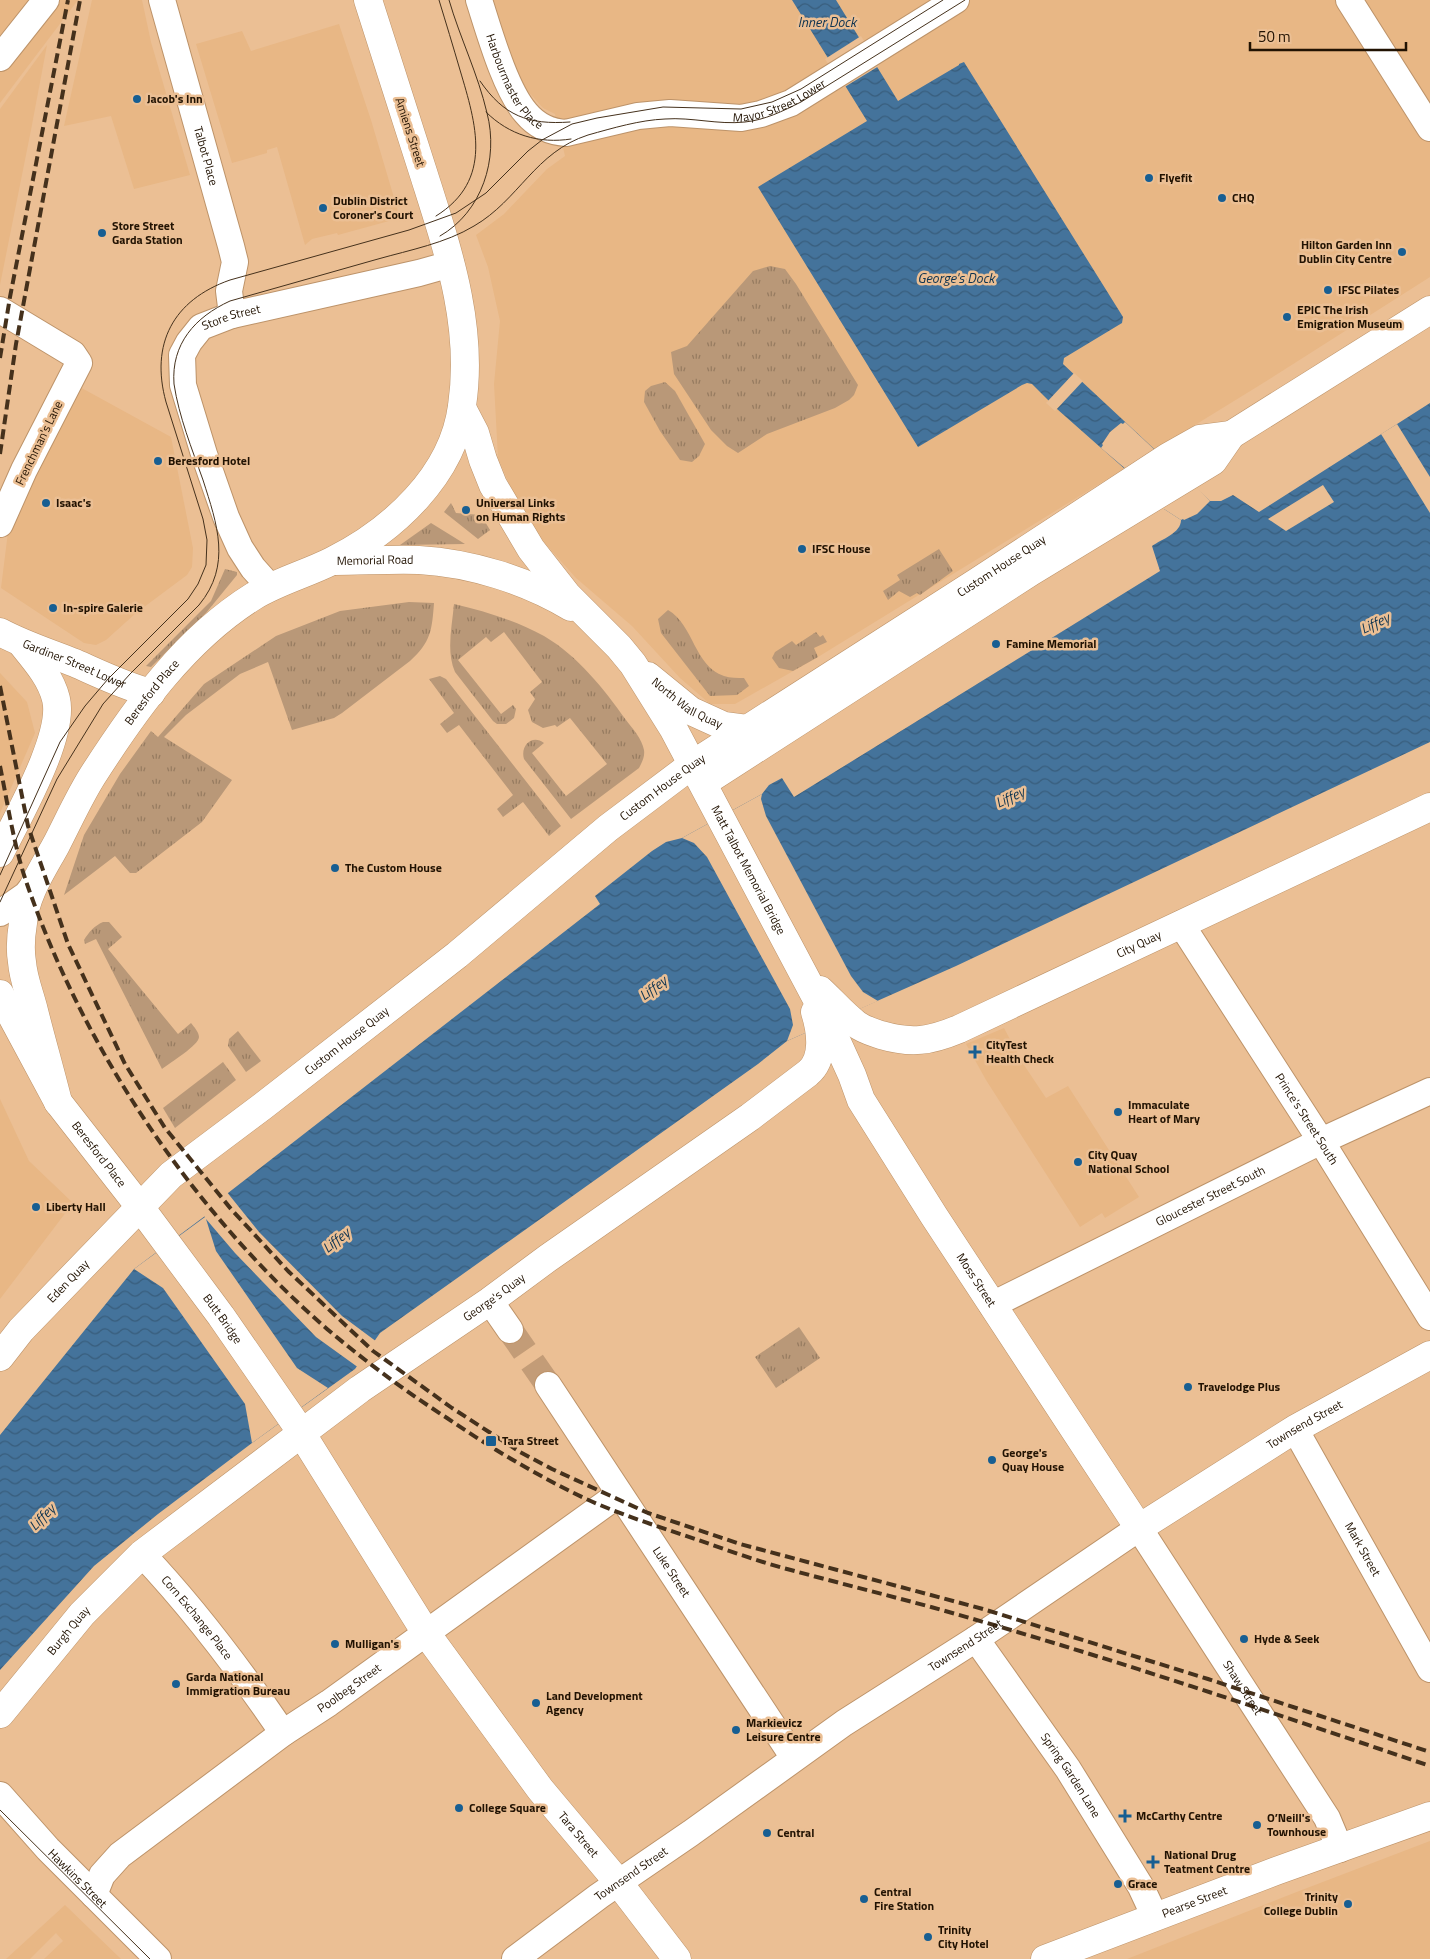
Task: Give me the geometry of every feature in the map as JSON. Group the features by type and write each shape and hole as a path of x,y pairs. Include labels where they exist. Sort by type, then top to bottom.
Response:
{"main road":[{"name":"Amiens Street","path":"368,0 452,264"},
{"name":"Memorial Road","path":"331,562 377,533 416,498 433,478 453,438 462,408 465,353 464,327 452,264"},
{"name":"Custom House Quay","path":"140,1207 171,1175 457,955 601,834 1213,461 1231,435 1430,310"},
{"name":"Memorial Road","path":"462,408 475,434 493,485 515,524 548,572 586,616"},
{"name":"Custom House Quay","path":"698,774 747,729 1168,457 1200,439 1231,435"},
{"name":"Memorial Road","path":"331,562 388,559 421,560 473,568 532,587 560,600 586,616 604,631 633,664 698,774"},
{"name":"Beresford Place","path":"58,1102 22,963 23,919 34,885 91,777 168,671 208,630 230,612 270,587 331,562"},
{"name":"Gardiner Street Lower","path":"11,638 121,684 151,693"},
{"path":"0,854 56,729 56,700 50,683 11,638"},
{"name":"North Wall Quay","path":"633,664 691,711 724,726 747,729"},
{"name":"Matt Talbot Memorial Bridge","path":"698,774 804,975 831,1021"},
{"name":"City Quay","path":"831,1021 898,1040 918,1041 936,1038 960,1029 1430,806"},
{"name":"Beresford Place","path":"0,994 58,1102 140,1207"},
{"name":"George's Quay","path":"142,1554 298,1427 360,1389 490,1301 548,1258 750,1117 808,1073 817,1060 821,1035 831,1021"},
{"name":"Moss Street","path":"831,1021 861,1100 992,1305 1139,1528"},
{"name":"Butt Bridge","path":"140,1207 298,1427"},
{"name":"Eden Quay","path":"0,1357 21,1330 140,1207"},
{"name":"Townsend Street","path":"1139,1528 1296,1428 1430,1355"},
{"name":"Tara Street","path":"298,1427 426,1633 540,1789 618,1882 677,1959"},
{"name":"Burgh Quay","path":"0,1714 82,1614 142,1554"},
{"name":"Pearse Street","path":"1045,1959 1430,1816"}],"street":[{"path":"0,58 46,0"},
{"name":"Talbot Place","path":"162,0 231,246 234,262 229,291 232,315"},
{"name":"Harbourmaster Place","path":"478,0 502,66 525,112 554,132 566,133 578,130"},
{"name":"Mayor Street Lower","path":"578,130 638,116 670,113 741,118 761,114 791,103 956,0"},
{"path":"1349,0 1430,128"},
{"name":"Store Street","path":"270,587 253,568 240,548 226,517 183,385 182,356 189,342 201,328 232,315 452,264"},
{"name":"Frenchman's Lane","path":"0,310 73,354 78,363 24,470 0,524"},
{"name":"Beresford Place","path":"0,913 26,895 34,885"},
{"name":"Prince's Street South","path":"1181,924 1321,1141 1430,1317"},
{"name":"Gloucester Street South","path":"992,1305 1321,1141 1430,1091"},
{"path":"490,1301 510,1330"},
{"name":"Luke Street","path":"548,1385 794,1758"},
{"name":"Mark Street","path":"1296,1428 1427,1656"},
{"name":"Poolbeg Street","path":"94,1895 102,1875 120,1855 284,1733 329,1703 619,1494"},
{"name":"Townsend Street","path":"514,1959 618,1882 691,1833 794,1758 904,1683 976,1639 1139,1528"},
{"name":"Shaw Street","path":"1139,1528 1328,1818 1340,1848"},
{"name":"Corn Exchange Place","path":"142,1554 203,1622 284,1733"},
{"name":"Spring Garden Lane","path":"976,1639 1068,1769 1141,1887 1155,1917"},
{"name":"Hawkins Street","path":"0,1795 48,1849 158,1959"}],"shaded area":[{"path":"0,0 78,0 0,103"},
{"path":"92,0 142,0 151,42 190,175 134,189 111,116 64,126"},
{"path":"490,0 1430,0 1430,277 1260,385 818,657 735,704 710,704 680,678 632,626 576,578 525,521 498,458 494,384 500,321 488,267 476,235 504,214 547,169 565,156 555,114 543,108 525,88 513,63"},
{"path":"339,24 371,120 400,218 338,235 337,233 312,239 305,245 277,147 267,150 267,153 232,163 196,44 242,31 251,51"},
{"path":"47,45 31,130 0,285 0,109"},
{"path":"78,386 171,437 193,548 192,567 187,575 136,613 106,640 96,645 84,643 1,588 9,524"},
{"path":"0,673 27,702 35,733 0,813"},
{"name":"City Quay National School","path":"1004,1028 1022,1062 1046,1098 1068,1086 1139,1197 1105,1218 1102,1213 1080,1227 986,1080 966,1044"},
{"path":"0,1099 29,1161 73,1203 0,1299"},
{"name":"Trinity College Dublin","path":"1430,1841 1430,1959 1127,1959 1294,1893"},
{"path":"65,1905 121,1959 44,1959 63,1941 56,1933 30,1959 6,1959"}],"green space":[{"path":"770,266 785,269 858,385 854,395 849,400 835,408 767,434 738,453 727,446 711,430 674,374 671,352 687,346 753,271"},
{"path":"665,382 675,391 705,444 699,456 692,462 680,460 660,431 644,402 645,391 651,386"},
{"path":"451,503 456,513 481,515 490,530 478,539 444,512"},
{"path":"431,523 465,544 400,545"},
{"path":"939,549 953,571 920,595 917,593 910,597 899,591 888,600 883,591 900,580 897,575"},
{"path":"225,569 237,572 237,575 206,613 151,667 146,666 211,601"},
{"path":"409,602 434,603 431,628 422,648 410,661 334,718 292,730 268,662 240,674 186,715 164,737 232,780 202,822 136,873 130,873 115,856 64,895 84,835 120,774 151,731 158,737 204,684 276,636 340,611"},
{"path":"454,604 511,621 544,636 568,653 590,674 618,708 639,738 644,753 639,768 571,819 524,759 525,746 535,740 544,743 532,753 566,796 607,764 570,718 557,727 555,725 543,728 532,722 528,710 535,699 530,692 542,682 504,632 491,642 486,637 458,660 501,714 513,705 516,709 514,718 506,724 497,724 493,721 455,672 452,664 450,639"},
{"path":"668,610 684,625 706,664 714,671 726,677 744,678 749,686 737,695 710,696 661,633 658,619"},
{"path":"816,632 820,637 823,635 827,642 814,648 818,657 793,671 779,668 772,658 775,652 792,641 796,645"},
{"path":"440,676 446,679 561,826 549,836 523,802 503,817 497,809 513,795 459,725 447,733 440,724 454,713 429,679"},
{"path":"103,922 109,922 122,937 108,949 178,1034 191,1023 198,1033 198,1040 194,1045 162,1069 96,939 85,944 84,940 90,932"},
{"path":"238,1031 261,1061 246,1072 228,1046 229,1039"},
{"path":"223,1062 236,1080 175,1128 163,1108"},
{"path":"799,1327 820,1358 776,1388 755,1357"}],"water":[{"path":"792,0 836,0 898,101 964,62 1123,317 1122,323 1064,358 1063,364 1210,501 1221,501 1233,495 1259,512 1430,403 1430,742 956,966 787,1041 758,1064 380,1333 355,1369 252,1443 158,1514 94,1566 0,1670 0,1435 134,1269 205,1216 228,1193 600,904 595,896 652,851 666,842 682,838 762,794 769,785 782,778 794,797 1160,571 1152,546 1178,529 1181,520 1164,509 1126,470 1057,409 1032,384 1022,385 918,447 758,187 867,121"}],"pier":[{"path":"861,36 879,66 843,88 825,59"},
{"path":"1074,373 1083,381 1055,411 1046,403"},
{"path":"1125,422 1156,451 1127,470 1101,448 1110,432"},
{"path":"1397,424 1430,477 1430,513 1381,434"},
{"path":"1323,485 1334,502 1286,531 1268,519"},
{"path":"1196,487 1210,501 1197,514 1184,520 1164,509 1161,510 1149,497"},
{"path":"762,794 761,799 766,816 851,976 863,992 878,1001 787,1041 793,1025 790,1009 707,857 694,843 682,838"},
{"path":"226,1191 259,1232 342,1316 377,1342 359,1368 316,1337 235,1253 206,1219 216,1251 297,1368 328,1388 252,1443 245,1404 163,1288 134,1269 205,1217 203,1215"}],"tunnel":[{"path":"510,1330 548,1385"}],"tram line":[{"path":"436,216 454,202 466,186 473,168 476,150 475,130 466,90 439,0"},
{"path":"440,236 455,226 476,199 484,183 491,148 487,113 449,0"},
{"path":"0,875 60,742 85,706 108,679 188,599 198,584 206,565 207,540 203,519 166,402 161,361 164,343 171,327 180,312 194,299 230,280 409,230 456,213 486,193 528,151 542,140 572,124 663,107 741,109 772,102 801,89 943,0"},
{"path":"0,902 57,779 103,704 130,674 199,605 216,575 219,544 217,528 182,421 174,384 174,370 181,344 196,324 206,315 230,301 428,246 463,232 490,215 554,153 588,135 646,121 685,119 735,123 760,119 781,112 801,102 965,0"},
{"path":"480,81 498,103 518,116 542,122 570,122"},
{"path":"486,112 504,127 525,136 547,140 571,139"},
{"path":"0,1810 150,1959"}],"railway":[{"path":"0,358 10,297 68,0"},
{"path":"0,454 16,344 80,0"},
{"path":"0,686 28,826 68,944 125,1064 165,1128 231,1209 288,1271 373,1351 452,1408 520,1452 552,1469 648,1513 740,1544 983,1609 1208,1679 1430,1752"},
{"path":"0,766 22,870 51,947 80,1008 112,1068 149,1126 189,1182 232,1234 278,1283 341,1341 416,1397 480,1440 531,1470 584,1498 626,1515 765,1562 931,1607 1119,1663 1430,1766"}],"place":[{"name":"Jacob's Inn","path":"137,99"},
{"name":"Flyefit","path":"1149,178"},
{"name":"CHQ","path":"1222,198"},
{"name":"Dublin District Coroner's Court","path":"323,208"},
{"name":"Store Street Garda Station","path":"102,233"},
{"name":"Hilton Garden Inn Dublin City Centre","path":"1402,252"},
{"name":"IFSC Pilates","path":"1328,290"},
{"name":"EPIC The Irish Emigration Museum","path":"1287,317"},
{"name":"Beresford Hotel","path":"158,461"},
{"name":"Isaac's","path":"46,503"},
{"name":"Universal Links on Human Rights","path":"466,510"},
{"name":"IFSC House","path":"802,549"},
{"name":"In-spire Galerie","path":"53,608"},
{"name":"Famine Memorial","path":"996,644"},
{"name":"The Custom House","path":"335,868"},
{"name":"CityTest Health Check","path":"975,1052"},
{"name":"Immaculate Heart of Mary","path":"1118,1112"},
{"name":"City Quay National School","path":"1078,1162"},
{"name":"Liberty Hall","path":"36,1207"},
{"name":"Travelodge Plus","path":"1188,1387"},
{"name":"Tara Street","path":"491,1441"},
{"name":"George's Quay House","path":"992,1460"},
{"name":"Hyde & Seek","path":"1244,1639"},
{"name":"Mulligan's","path":"335,1644"},
{"name":"Garda National Immigration Bureau","path":"176,1684"},
{"name":"Land Development Agency","path":"536,1703"},
{"name":"Markievicz Leisure Centre","path":"736,1730"},
{"name":"College Square","path":"459,1808"},
{"name":"McCarthy Centre","path":"1125,1816"},
{"name":"O’Neill's Townhouse","path":"1257,1825"},
{"name":"Central","path":"767,1833"},
{"name":"National Drug Teatment Centre","path":"1153,1862"},
{"name":"Grace","path":"1118,1884"},
{"name":"Central Fire Station","path":"864,1899"},
{"name":"Trinity College Dublin","path":"1348,1904"},
{"name":"Trinity City Hotel","path":"928,1937"}],"water label":[{"name":"Inner Dock","path":"827,22"},
{"name":"George's Dock","path":"956,278"},
{"name":"Liffey","path":"1375,623"},
{"name":"Liffey","path":"1010,797"},
{"name":"Liffey","path":"653,988"},
{"name":"Liffey","path":"336,1240"},
{"name":"Liffey","path":"42,1517"}]}
